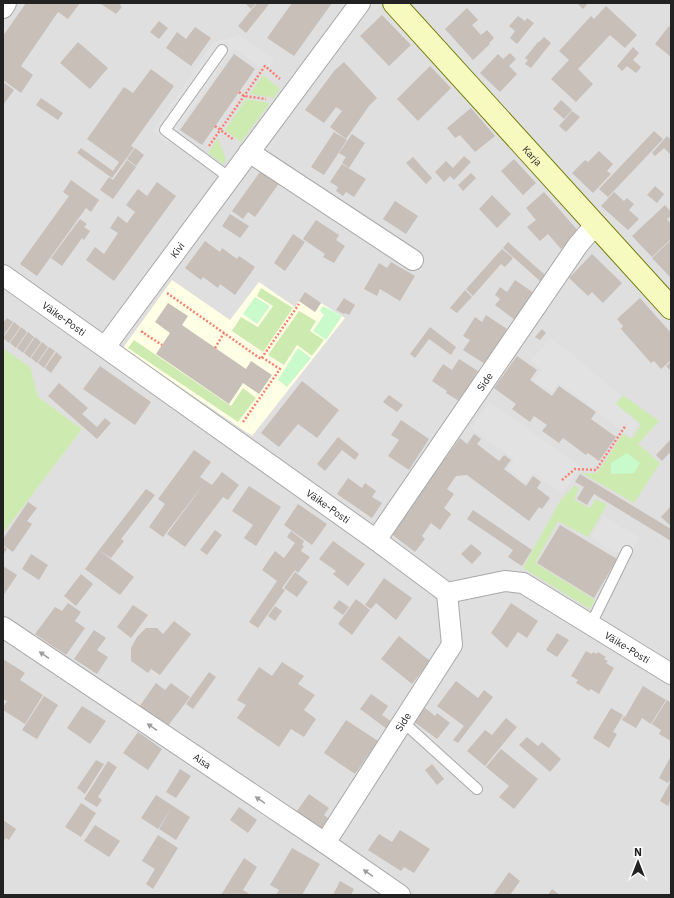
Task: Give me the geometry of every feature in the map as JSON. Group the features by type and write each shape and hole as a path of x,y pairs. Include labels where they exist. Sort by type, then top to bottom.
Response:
{"street":[{"path":"3,8 6,3"},
{"name":"Kivi","path":"105,347 230,178 243,147 360,3"},
{"name":"Karja","path":"394,3 671,308"},
{"path":"243,147 413,260"},
{"name":"Side","path":"376,540 578,245 595,225"},
{"name":"Väike-Posti","path":"3,274 376,540 447,593 505,581 523,582 671,674"},
{"name":"Side","path":"325,844 452,645 447,593"},
{"name":"Aisa","path":"3,627 400,895"}],"lane":[{"path":"222,50 165,130 230,178"},
{"path":"590,624 627,551"},
{"path":"403,722 477,789"}],"path":[{"path":"201,158 265,66 281,80"},
{"path":"239,92 244,96 267,100"},
{"path":"215,126 243,147"},
{"path":"163,299 165,292 261,360 262,358 280,369 240,427"},
{"path":"262,358 299,304"},
{"path":"146,325 142,332 162,346"},
{"path":"216,348 224,333"},
{"path":"562,480 575,469 596,470 626,425"}],"shaded area":[{"path":"3,3 671,3 671,895 3,895"},
{"path":"240,35 274,59 266,72 235,48 168,144 152,131 213,43"},
{"path":"172,280 230,320 259,282 295,307 299,301 315,312 321,303 345,318 252,436 123,348"},
{"path":"551,337 621,395 615,404 639,424 630,437 559,382 552,392 533,380 542,370 530,360"},
{"path":"490,402 581,467 562,494 534,473 525,482 508,469 514,459 471,428"},
{"path":"604,516 639,537 627,559 591,537"}],"green space":[{"path":"263,75 280,89 273,98 250,94"},
{"path":"246,99 270,103 241,142 225,130"},
{"path":"218,138 226,160 223,164 208,153"},
{"path":"261,288 293,308 263,352 232,331 241,317 258,327 273,306 257,296"},
{"path":"255,297 270,306 257,324 243,314"},
{"path":"323,306 342,316 326,340 313,331 324,315 320,311"},
{"path":"299,311 316,321 310,331 324,340 312,356 297,345 284,365 268,355"},
{"path":"134,340 231,406 243,388 256,398 238,422 128,348"},
{"path":"3,348 30,367 38,397 82,429 3,533"},
{"path":"298,348 311,358 287,387 278,380"},
{"path":"623,395 659,421 638,444 660,463 634,503 582,473 597,473 623,434 632,439 641,424 616,404"},
{"path":"627,453 640,463 634,473 611,474 611,463"},
{"path":"575,485 579,488 574,500 590,508 596,499 607,505 588,537 558,521 535,563 595,600 590,609 523,568 560,501"}],"building":[{"path":"26,3 80,3 68,19 58,12 21,66 33,75 21,93 3,80 3,36"},
{"path":"121,3 120,5 122,7 116,14 101,4"},
{"path":"256,3 251,9 246,4"},
{"path":"257,3 270,3 246,33 238,26"},
{"path":"292,3 332,3 294,56 267,38"},
{"path":"577,3 588,3 583,9"},
{"path":"606,6 637,35 625,48 610,35 578,69 593,84 576,102 551,79 569,60 559,51 591,16 594,19"},
{"path":"467,8 478,20 472,25 481,35 487,30 494,38 489,43 490,44 473,60 445,29"},
{"path":"382,15 411,45 389,66 360,36"},
{"path":"518,16 525,21 527,18 534,23 517,44 510,38 515,31 509,26"},
{"path":"159,21 168,28 159,39 150,32"},
{"path":"669,26 671,28 671,57 655,44"},
{"path":"195,27 211,38 191,66 166,48 177,32 186,39"},
{"path":"544,37 551,43 531,68 525,64 528,60 525,58"},
{"path":"78,42 108,68 90,89 60,63"},
{"path":"633,47 639,53 633,60 641,67 636,73 627,66 622,71 617,66"},
{"path":"510,53 516,59 509,66 517,74 500,92 480,73 498,54 503,59"},
{"path":"234,54 255,69 202,145 180,130"},
{"path":"344,62 377,98 369,106 346,139 330,127 342,111 336,107 324,123 305,110 334,71"},
{"path":"430,66 451,88 418,121 397,99"},
{"path":"151,69 174,86 131,146 134,148 112,178 77,153 81,148 113,171 119,162 87,139 124,87 133,93"},
{"path":"3,82 14,90 3,105"},
{"path":"41,98 63,113 58,120 36,105"},
{"path":"561,100 572,110 564,119 553,109"},
{"path":"471,108 495,136 475,152 460,135 455,138 447,128"},
{"path":"572,111 580,117 566,132 559,126"},
{"path":"654,131 663,139 608,197 599,189"},
{"path":"334,132 347,140 324,175 311,167"},
{"path":"352,134 365,143 349,168 342,163 346,157 339,153"},
{"path":"667,136 671,140 671,155 664,148 655,156 652,153"},
{"path":"135,148 144,155 136,166 127,159"},
{"path":"599,151 613,164 607,171 611,174 593,193 572,173 585,160 588,162"},
{"path":"464,156 471,162 454,180 450,176 444,182 435,172 446,161 453,168"},
{"path":"413,157 432,178 426,184 406,163"},
{"path":"514,159 536,183 523,195 501,171"},
{"path":"127,160 136,167 113,199 100,190 109,177 113,180"},
{"path":"342,164 366,179 354,197 346,192 343,196 336,191 338,187 330,182"},
{"path":"262,169 280,182 255,217 248,212 243,219 232,211"},
{"path":"471,173 476,178 463,191 458,185"},
{"path":"71,180 99,200 91,212 86,208 37,276 20,264 69,196 63,192"},
{"path":"157,182 176,196 114,281 86,260 95,247 104,254 118,233 110,228 118,216 127,223 135,212 126,205 138,189 147,196"},
{"path":"655,186 664,194 657,203 647,195"},
{"path":"544,192 580,233 561,249 548,234 540,241 527,227 536,220 526,208"},
{"path":"614,192 624,201 627,198 634,204 629,210 639,219 628,230 601,206"},
{"path":"492,195 511,214 497,228 479,209"},
{"path":"395,201 418,216 406,234 383,219"},
{"path":"665,205 671,212 671,216 667,219 671,224 671,239 652,257 632,236"},
{"path":"230,214 249,226 240,238 222,226"},
{"path":"80,219 87,224 84,227 90,231 84,240 82,238 62,266 51,258"},
{"path":"316,220 339,235 336,240 345,246 334,263 323,257 325,254 303,239"},
{"path":"293,234 305,242 285,271 274,263"},
{"path":"671,240 671,278 652,258"},
{"path":"205,241 220,252 222,248 237,259 239,256 255,267 235,295 220,284 218,288 203,277 201,280 185,268"},
{"path":"508,242 545,275 540,281 503,248"},
{"path":"502,249 513,258 505,267 501,264 473,296 466,289"},
{"path":"592,254 622,283 603,303 592,292 588,296 569,278"},
{"path":"391,262 415,276 400,301 380,289 377,296 364,289 379,263 387,268"},
{"path":"515,280 534,293 515,320 495,305 500,299 495,295 500,287 507,292"},
{"path":"465,290 472,297 457,313 450,308"},
{"path":"305,292 321,303 315,312 299,301"},
{"path":"344,298 355,305 349,315 336,310"},
{"path":"640,298 671,333 671,360 661,369 654,361 651,363 621,329 623,326 617,319"},
{"path":"168,303 188,316 182,325 246,369 251,361 272,375 259,394 243,383 229,404 156,354 170,333 155,322"},
{"path":"486,315 507,329 485,364 463,350 470,340 463,336 475,317 482,322"},
{"path":"7,318 13,322 3,336 3,323"},
{"path":"14,322 20,327 9,343 3,338"},
{"path":"21,327 27,332 16,348 10,343"},
{"path":"430,327 456,347 451,355 429,339 415,358 410,354"},
{"path":"542,329 546,333 540,340 535,337"},
{"path":"28,332 34,337 23,353 17,348"},
{"path":"35,337 41,342 30,358 24,353"},
{"path":"42,342 48,347 37,363 31,358"},
{"path":"49,347 55,351 44,368 38,363"},
{"path":"56,352 62,357 51,373 45,368"},
{"path":"517,356 537,370 530,380 552,396 559,386 596,412 591,419 616,437 599,461 588,453 586,455 563,438 559,443 542,431 547,425 534,416 530,422 512,409 516,404 494,388"},
{"path":"459,359 478,371 459,401 446,393 447,391 432,381 443,364 452,370"},
{"path":"671,362 671,371 666,366"},
{"path":"100,366 151,402 135,425 83,389"},
{"path":"302,381 339,410 317,438 298,424 279,447 261,433"},
{"path":"59,383 88,408 82,414 97,427 105,418 111,423 97,439 48,396"},
{"path":"389,395 403,405 397,412 383,402"},
{"path":"401,420 429,439 409,470 388,456 399,440 391,435"},
{"path":"474,434 481,439 477,444 499,461 504,455 511,460 504,469 526,486 533,476 541,482 537,488 550,498 542,509 539,507 529,521 467,475 456,476 447,489 454,494 444,508 451,514 440,530 431,523 422,536 425,539 415,552 390,533 460,438 467,444"},
{"path":"338,437 359,454 355,460 342,450 325,471 317,464"},
{"path":"671,439 671,451 662,461 656,455"},
{"path":"194,450 211,462 200,477 206,481 163,537 149,527 165,504 158,499"},
{"path":"222,472 239,485 228,500 223,497 185,547 167,534 206,481 212,485"},
{"path":"580,474 671,529 671,541 594,494 587,505 577,499 584,487 575,482"},
{"path":"348,478 362,488 365,483 376,491 372,497 382,503 372,518 337,494"},
{"path":"249,486 281,507 256,546 244,538 253,525 232,511"},
{"path":"146,489 155,495 121,539 124,541 111,558 99,550"},
{"path":"28,502 37,508 27,521 32,524 13,552 3,545 3,539"},
{"path":"298,504 327,524 312,545 284,525"},
{"path":"671,506 671,526 661,517"},
{"path":"473,510 532,550 522,566 508,557 513,550 467,519"},
{"path":"560,525 617,559 594,598 537,563"},
{"path":"215,530 222,535 207,555 200,550"},
{"path":"291,531 304,541 302,545 304,546 301,551 310,557 298,573 295,570 282,588 285,590 258,628 249,622 277,581 262,570 275,551 284,558 295,543 287,537"},
{"path":"333,541 365,564 348,586 333,574 336,571 319,559"},
{"path":"471,544 482,553 472,564 461,554"},
{"path":"3,546 7,549 3,555"},
{"path":"99,550 134,577 120,595 85,569"},
{"path":"31,554 48,565 39,580 22,569"},
{"path":"3,566 17,575 3,596"},
{"path":"295,572 308,582 297,597 284,588"},
{"path":"81,574 93,584 76,606 64,596"},
{"path":"384,578 412,598 396,620 376,603 371,609 365,605"},
{"path":"356,599 370,610 352,635 338,624"},
{"path":"339,600 349,607 343,615 333,608"},
{"path":"68,603 81,612 75,621 85,628 66,655 35,634 55,607 62,611"},
{"path":"511,603 538,621 527,638 518,632 507,648 491,633"},
{"path":"133,605 148,615 131,638 117,627"},
{"path":"275,606 282,611 275,621 268,616"},
{"path":"174,621 191,634 160,675 151,669 148,673 131,661 131,648 137,637 146,628 157,628 163,634"},
{"path":"94,630 106,638 97,650 108,657 97,674 74,659"},
{"path":"557,633 569,640 557,657 546,650"},
{"path":"399,636 430,661 412,684 381,659"},
{"path":"586,651 592,654 593,652 597,654 598,652 606,657 604,659 608,661 606,663 614,668 599,694 591,689 589,691 576,683 578,680 571,676"},
{"path":"3,659 25,673 20,680 43,695 25,724 3,710 3,707 7,701 3,699"},
{"path":"282,662 304,676 298,684 315,695 304,710 316,719 304,737 291,729 279,747 237,718 246,705 237,700 259,667 272,676"},
{"path":"209,672 216,677 193,709 186,704"},
{"path":"456,681 478,698 484,690 493,697 458,743 453,740 464,726 437,706"},
{"path":"156,683 165,690 171,683 190,697 167,727 139,707"},
{"path":"643,686 666,700 651,724 642,718 636,728 622,720"},
{"path":"371,694 388,706 382,715 392,722 387,729 360,709"},
{"path":"44,696 58,705 37,739 22,730"},
{"path":"667,700 671,703 671,741 659,734 661,730 652,724"},
{"path":"82,706 106,721 90,744 67,728"},
{"path":"424,707 435,716 437,713 450,723 437,739 413,721"},
{"path":"611,708 623,715 613,732 617,734 609,748 593,738"},
{"path":"506,718 517,727 485,766 467,751 485,730 492,735"},
{"path":"346,720 378,741 355,774 324,753"},
{"path":"138,732 162,749 148,770 123,753"},
{"path":"527,737 538,746 542,742 561,759 550,772 519,745"},
{"path":"501,749 538,779 514,809 499,797 509,786 486,767"},
{"path":"671,756 671,779 668,783 659,778"},
{"path":"96,760 104,764 85,794 77,788"},
{"path":"108,761 117,767 98,797 102,800 97,807 84,799"},
{"path":"432,764 444,779 437,785 425,770"},
{"path":"180,769 191,776 176,798 166,792"},
{"path":"671,781 671,799 668,806 660,801"},
{"path":"309,794 329,808 324,815 328,818 319,832 294,815"},
{"path":"156,795 173,806 158,829 141,818"},
{"path":"81,803 96,813 81,837 65,827"},
{"path":"173,806 190,817 176,840 159,829"},
{"path":"239,807 257,820 248,833 230,820"},
{"path":"3,820 16,829 9,840 6,838 3,842"},
{"path":"95,825 120,841 109,857 84,841"},
{"path":"400,830 430,849 414,873 404,867 401,871 368,850 379,834 392,842"},
{"path":"158,835 178,848 153,889 146,884 155,869 142,861"},
{"path":"292,848 320,864 302,895 276,895 279,890 270,885"},
{"path":"244,858 257,867 243,890 251,895 221,895"},
{"path":"509,872 520,881 510,895 493,895"},
{"path":"340,881 354,889 351,895 333,895"},
{"path":"552,889 560,895 548,895"}]}
